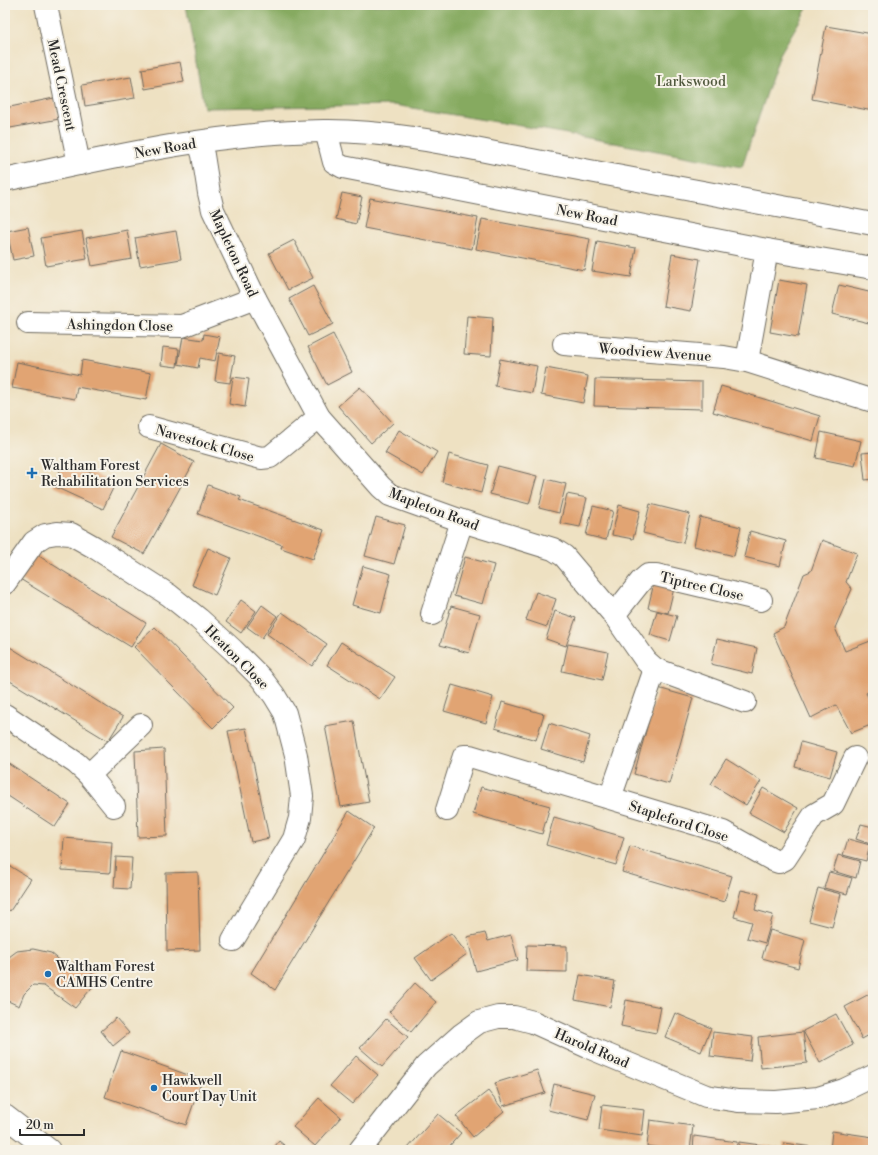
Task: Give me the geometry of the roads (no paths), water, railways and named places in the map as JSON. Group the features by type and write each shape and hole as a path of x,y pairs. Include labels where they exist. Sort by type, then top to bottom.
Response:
{"street":[{"name":"Mead Crescent","path":"46,5 79,164"},
{"name":"New Road","path":"5,180 79,164 225,138 292,132 326,131 372,133 776,205 873,224"},
{"name":"New Road","path":"326,131 334,162 343,167 767,250 873,268"},
{"name":"Mapleton Road","path":"199,142 203,154 213,210 255,298 319,417 381,487 390,495 462,521 553,550 564,556 614,615 646,661 655,669 746,702"},
{"path":"747,361 767,250"},
{"name":"Ashingdon Close","path":"28,322 182,326 255,298"},
{"name":"Woodview Avenue","path":"564,344 724,357 747,361 873,401"},
{"name":"Navestock Close","path":"149,427 262,458 270,457 319,417"},
{"path":"432,614 462,521"},
{"name":"Heaton Close","path":"5,583 34,542 45,535 57,533 71,534 169,595 199,619 261,678 278,701 285,713 296,755 302,796 300,818 294,839 233,940"},
{"name":"Tiptree Close","path":"614,615 641,581 648,575 656,575 761,600"},
{"name":"Stapleford Close","path":"610,798 655,669"},
{"path":"5,715 76,763 89,775 114,806"},
{"path":"89,775 141,725"},
{"name":"Stapleford Close","path":"447,810 464,756 470,756 723,832 779,862 785,859 814,815 834,804 855,758"},
{"name":"Harold Road","path":"360,1150 426,1066 461,1035 479,1022 498,1017 514,1017 533,1022 706,1096 738,1101 776,1102 818,1098 844,1090 873,1076"},
{"path":"5,1116 49,1150"}],"place":[{"name":"Waltham Forest Rehabilitation Services","path":"32,473"},
{"name":"Waltham Forest CAMHS Centre","path":"48,974"},
{"name":"Hawkwell Court Day Unit","path":"154,1088"}],"park label":[{"name":"Larkswood","path":"691,81"}]}
